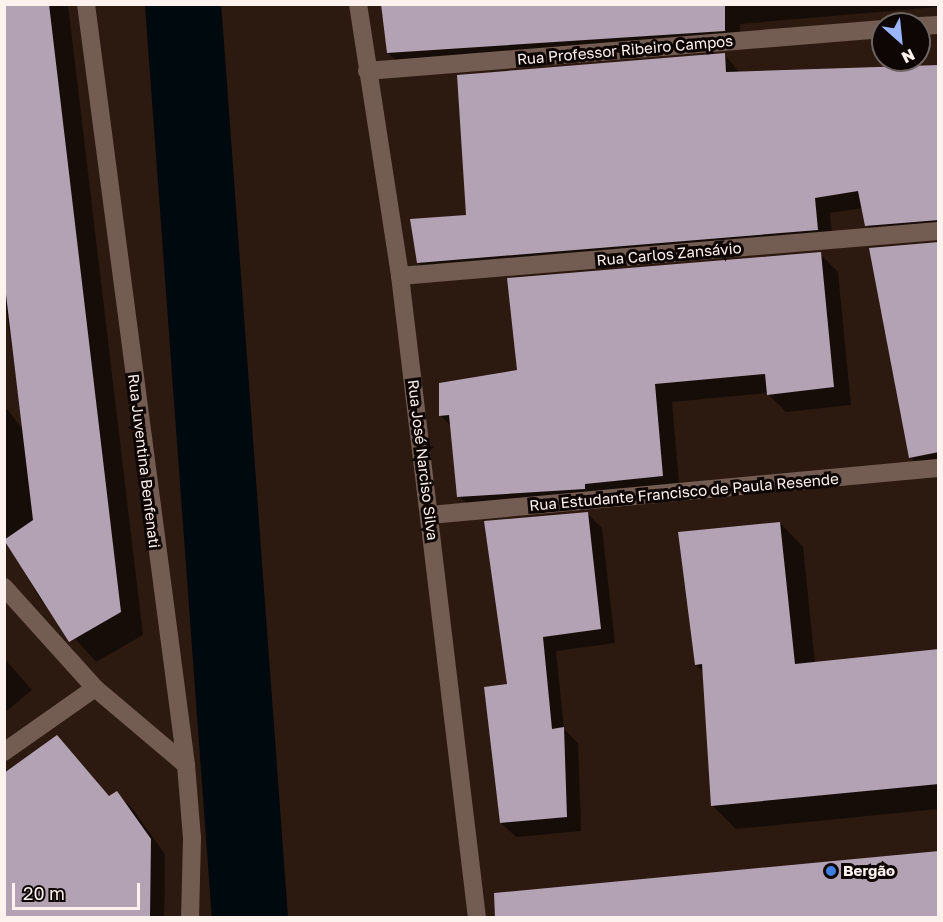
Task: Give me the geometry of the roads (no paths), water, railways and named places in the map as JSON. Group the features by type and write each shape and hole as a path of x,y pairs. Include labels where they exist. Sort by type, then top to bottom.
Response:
{"street":[{"name":"Rua Juventina Benfenati","path":"86,4 186,765 192,838 190,918"},
{"name":"Rua José Narciso Silva","path":"358,4 400,276 477,918"},
{"name":"Rua Professor Ribeiro Campos","path":"367,71 871,30"},
{"name":"Rua Carlos Zansávio","path":"400,276 939,231"},
{"name":"Rua Estudante Francisco de Paula Resende","path":"430,515 939,468"},
{"path":"4,587 94,688 186,765"},
{"path":"4,752 94,688"}],"waterway":[{"path":"183,4 250,918"}],"place":[{"name":"Bergão","path":"831,871"}]}
